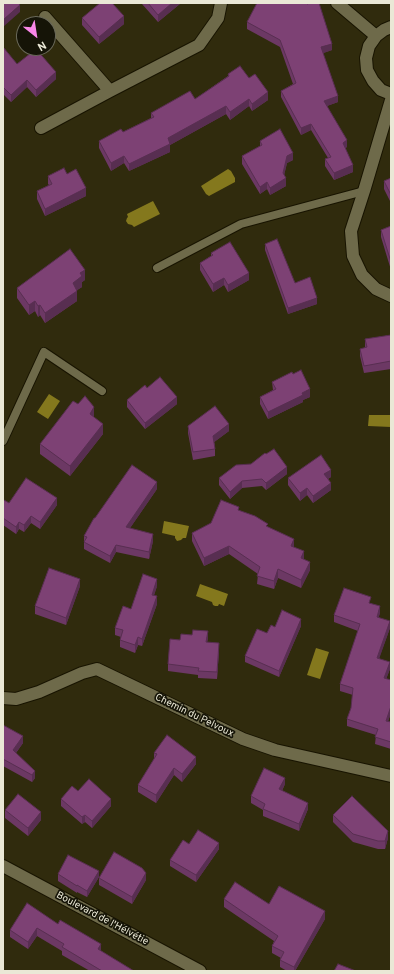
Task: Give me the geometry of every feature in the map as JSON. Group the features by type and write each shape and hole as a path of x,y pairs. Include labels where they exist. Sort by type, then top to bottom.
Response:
{"street":[{"path":"41,128 199,45 218,18 221,3"},
{"path":"337,3 376,36"},
{"path":"391,27 376,36 369,46 366,58 368,70 373,81 381,90 391,94"},
{"path":"56,30 110,91"},
{"path":"391,100 351,231 353,256 362,275 376,289 391,296"},
{"name":"Chemin du Pelvoux","path":"3,698 16,699 39,692 82,672 97,669 243,739 275,750 391,776"},
{"name":"Boulevard de l'Hélvétie","path":"3,866 200,971"}],"lane":[{"path":"157,268 241,224 364,191"},
{"path":"3,441 44,352 102,391"}],"shaded area":[{"path":"228,169 235,178 235,182 209,196 206,194 201,186"},
{"path":"153,201 160,214 134,227 128,224 126,221 128,217 127,214"},
{"path":"49,394 60,401 48,419 37,412"},
{"path":"369,415 391,415 391,427 368,426"},
{"path":"164,521 189,526 186,538 177,541 175,536 162,533"},
{"path":"200,584 228,594 224,606 219,604 218,606 215,606 212,602 196,596"},
{"path":"316,648 329,652 320,679 307,675"}],"building":[{"path":"3,3 18,3 20,5 3,20"},
{"path":"100,3 112,3 124,16 99,37 82,18"},
{"path":"148,3 172,3 158,15"},
{"path":"257,3 319,3 332,44 321,47 338,96 324,101 347,140 343,143 353,165 334,173 325,159 331,157 311,124 301,128 281,91 296,83 280,40 247,22"},
{"path":"3,47 17,64 27,56 42,56 56,72 36,90 27,80 11,95 4,88 3,89"},
{"path":"240,66 249,78 255,74 268,92 252,104 249,99 230,112 226,106 168,138 170,144 129,164 124,156 111,163 99,141 121,129 123,132 154,117 151,113 190,91 195,99 229,76 228,74"},
{"path":"280,129 293,153 287,156 283,173 286,178 270,188 267,182 260,187 242,156 262,145 260,141"},
{"path":"64,168 67,174 76,169 86,188 45,209 37,191 52,184 48,176"},
{"path":"391,178 391,195 384,181"},
{"path":"391,226 391,262 381,230"},
{"path":"277,239 295,283 310,277 317,298 288,308 265,244"},
{"path":"230,242 249,273 228,285 224,278 213,284 200,263 213,255 211,253"},
{"path":"70,249 85,270 80,273 82,276 73,283 77,291 45,313 40,305 38,306 35,301 29,305 17,288"},
{"path":"391,335 391,361 364,366 360,349 367,347 365,339"},
{"path":"301,370 310,389 302,393 303,395 268,412 260,397 276,389 272,382 292,372 293,374"},
{"path":"160,377 177,397 145,423 127,400 145,385 147,388"},
{"path":"85,396 94,407 90,414 103,424 70,466 40,444 73,401 78,404"},
{"path":"215,406 229,424 213,436 215,449 193,452 188,426"},
{"path":"274,449 287,467 266,483 262,479 242,481 230,492 219,478 236,465 251,464 265,453 266,454"},
{"path":"321,455 331,470 324,474 331,483 313,496 307,488 300,493 288,478"},
{"path":"132,465 157,482 126,527 153,534 149,552 116,545 110,556 84,542 87,537 84,536 94,518"},
{"path":"26,478 57,498 40,522 31,516 24,525 19,522 16,527 3,518 3,501 4,500 9,503"},
{"path":"221,500 239,507 238,510 255,516 268,524 266,526 294,539 291,546 304,551 301,558 310,562 301,580 278,569 274,581 257,576 260,567 229,546 204,558 192,533 211,523"},
{"path":"49,568 80,579 66,618 35,606"},
{"path":"143,574 157,579 152,595 157,596 142,639 138,637 135,645 120,640 123,630 115,628 123,606 131,609"},
{"path":"344,588 371,597 369,603 380,606 377,617 390,621 377,658 390,662 384,678 391,680 391,706 386,721 391,722 391,742 375,737 378,729 347,719 351,708 353,688 340,684 360,624 334,615"},
{"path":"282,610 301,619 279,671 245,656 257,629 267,633 271,625 275,627"},
{"path":"193,630 208,631 206,642 219,643 217,672 198,671 199,668 168,664 170,639 180,640 181,634 192,635"},
{"path":"3,725 23,736 13,750 35,771 32,775 3,759"},
{"path":"167,735 196,757 182,774 174,768 156,795 138,785 157,754 154,753"},
{"path":"264,768 285,778 279,789 308,803 299,824 263,809 265,804 251,796"},
{"path":"89,779 111,799 92,821 85,815 82,817 61,799 72,786 78,791"},
{"path":"18,794 41,812 28,828 5,810"},
{"path":"352,796 388,831 385,841 378,841 353,834 333,815"},
{"path":"198,830 219,843 196,875 170,860 183,840 189,844"},
{"path":"114,852 142,868 146,873 132,897 99,878"},
{"path":"68,855 99,871 87,891 58,874"},
{"path":"235,882 269,904 279,886 325,911 294,967 280,960 284,952 272,946 278,936 224,899"},
{"path":"27,903 58,924 60,920 101,944 98,949 134,971 102,971 62,947 64,944 37,928 28,942 10,930"},
{"path":"338,964 356,971 334,971"}]}
